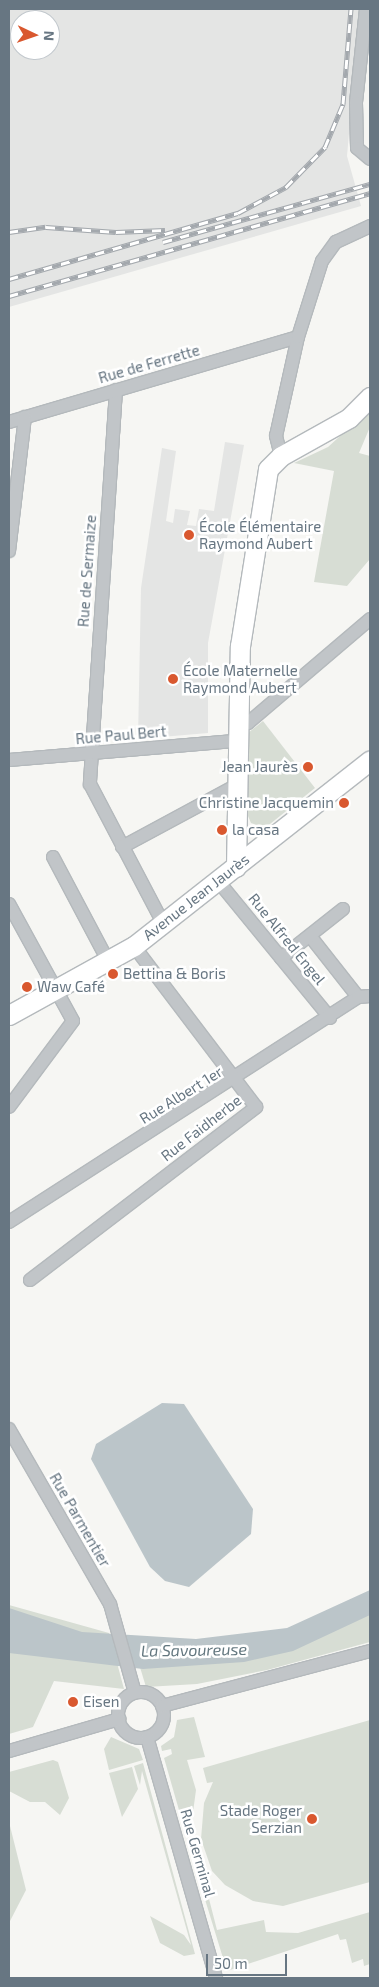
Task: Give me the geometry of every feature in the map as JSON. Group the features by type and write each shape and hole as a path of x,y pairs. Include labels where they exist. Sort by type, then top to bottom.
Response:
{"main road":[{"path":"236,866 240,646 252,554 268,469 280,456 327,434 370,396"},
{"name":"Avenue Jean Jaurès","path":"9,1016 134,946 370,760"}],"street":[{"path":"366,9 356,103 357,148 370,159"},
{"path":"280,456 276,436 298,337 322,261 336,242 370,226"},
{"name":"Rue de Ferrette","path":"9,422 298,337"},
{"name":"Rue de Sermaize","path":"116,390 91,754 91,791 164,923"},
{"path":"9,551 25,417"},
{"path":"237,733 370,619"},
{"name":"Rue Paul Bert","path":"9,760 91,754 237,733"},
{"path":"122,847 237,785"},
{"path":"53,857 108,961"},
{"name":"Rue Alfred Engel","path":"218,881 330,1018"},
{"path":"9,904 73,1021 9,1108"},
{"path":"281,958 343,909"},
{"path":"310,936 364,996"},
{"name":"Rue Faidherbe","path":"30,1280 256,1108 134,946"},
{"name":"Rue Albert 1er","path":"9,1222 235,1080 364,996"},
{"name":"Rue Parmentier","path":"9,1429 110,1604 134,1688"},
{"path":"162,1706 370,1651"},
{"path":"134,1688 153,1696 162,1706 160,1728 147,1737 126,1732 119,1719 124,1700 134,1688"},
{"path":"9,1751 119,1719"},
{"name":"Rue Germinal","path":"147,1737 216,1978"}],"shaded area":[{"path":"9,9 360,9 347,156 361,206 9,307"},
{"path":"370,409 370,427 359,453 370,456 370,559 347,586 314,582 334,471 294,463 328,447"},
{"path":"225,442 244,445 208,643 208,733 138,739 141,588 162,448 176,451 166,521 173,523 175,509 190,511 187,525 196,526 199,509 214,511"},
{"path":"263,721 315,788 265,828 251,823 248,816 248,733"},
{"path":"9,1605 109,1633 124,1689 54,1681 33,1727 9,1734"},
{"path":"370,1611 370,1642 267,1670 197,1684 146,1687 139,1664"},
{"path":"194,1717 205,1757 187,1760 196,1790 191,1827 185,1831 164,1758 172,1754 171,1749 162,1751 161,1746 174,1737 177,1720"},
{"path":"370,1720 370,1882 283,1906 253,1901 225,1885 212,1871 201,1839 204,1803 213,1782 207,1783 203,1768"},
{"path":"111,1737 139,1749 143,1760 109,1770 104,1749"},
{"path":"53,1760 58,1762 69,1798 60,1815 45,1802 30,1802 9,1791 9,1772"},
{"path":"143,1763 195,1954 184,1956 160,1943 150,1916 184,1935 191,1945 142,1771 140,1785 134,1766"},
{"path":"132,1767 138,1789 122,1817 109,1773"},
{"path":"9,1822 26,1890 9,1923"},
{"path":"203,1893 208,1895 217,1930 264,1920 266,1932 298,1933 370,1912 370,1964 364,1966 363,1959 352,1963 346,1939 340,1940 338,1934 227,1971"}],"water":[{"path":"162,1403 184,1404 253,1509 251,1534 189,1587 165,1581 150,1567 91,1459 96,1444"},
{"name":"La Savoureuse","path":"370,1590 370,1615 293,1651 244,1662 143,1669 9,1653 9,1608 82,1632 196,1639 287,1628"}],"railway":[{"path":"9,279 238,213 286,187 325,147 343,104 351,9"},
{"path":"163,242 370,184"},
{"path":"9,296 370,193"},
{"path":"9,232 46,227 116,232 165,230"}],"place":[{"name":"École Élémentaire Raymond Aubert","path":"189,535"},
{"name":"École Maternelle Raymond Aubert","path":"173,679"},
{"name":"Jean Jaurès","path":"308,767"},
{"name":"Christine Jacquemin","path":"344,803"},
{"name":"la casa","path":"222,830"},
{"name":"Bettina & Boris","path":"113,974"},
{"name":"Waw Café","path":"27,987"},
{"name":"Eisen","path":"73,1702"},
{"name":"Stade Roger Serzian","path":"312,1819"}]}
